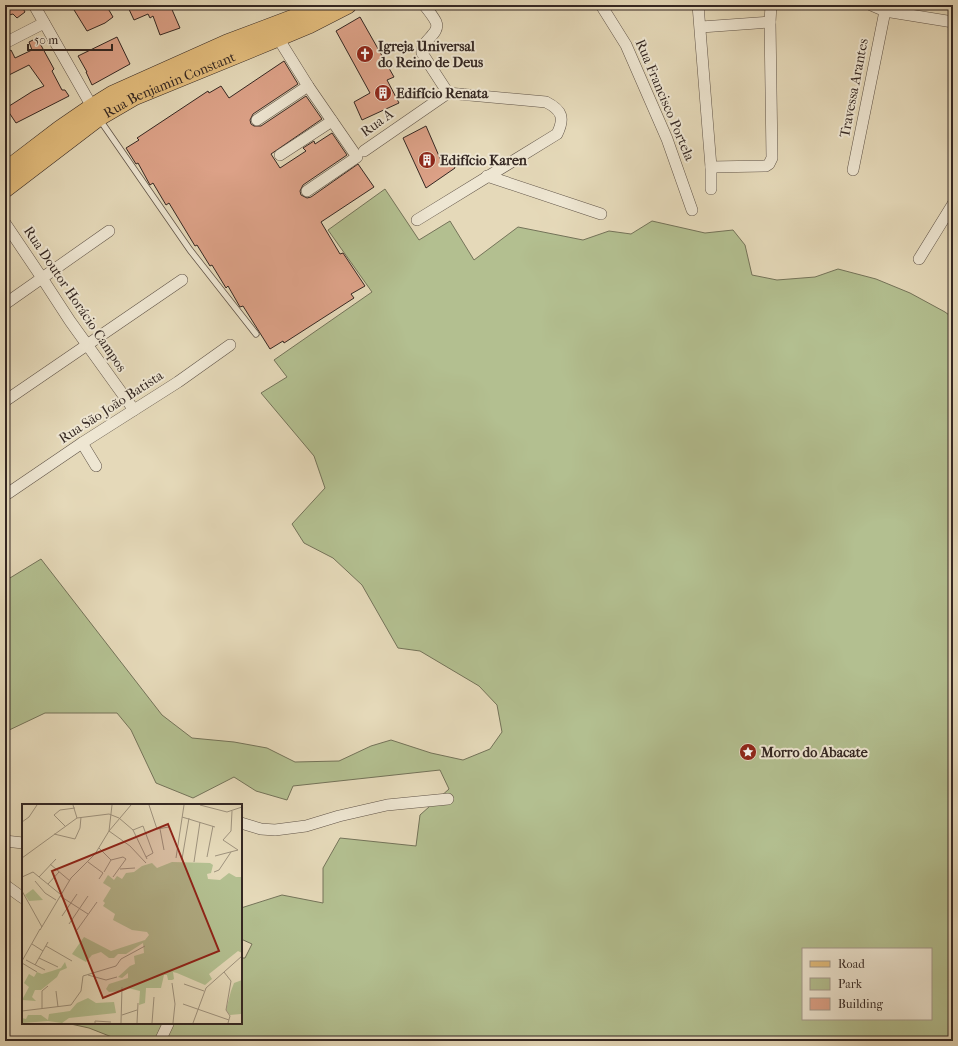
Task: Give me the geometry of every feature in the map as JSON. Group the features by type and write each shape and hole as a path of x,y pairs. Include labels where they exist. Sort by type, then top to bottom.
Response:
{"main road":[{"name":"Rua Benjamin Constant","path":"5,189 95,112 113,94 226,43 312,12 336,5"},
{"name":"Rua Benjamin Constant","path":"5,171 95,112 278,38 312,12 348,5"}],"street":[{"path":"34,5 95,112"},
{"path":"417,220 557,134 561,126 561,115 556,107 546,102 448,93 422,53 422,47 435,31 437,26 436,22 424,5"},
{"name":"Rua Francisco Portela","path":"601,5 630,53 667,139 692,210"},
{"path":"698,5 701,27 711,167 711,189"},
{"path":"711,167 766,166 772,158 771,5"},
{"path":"870,5 885,11 953,22"},
{"name":"Travessa Arantes","path":"853,170 885,11"},
{"path":"701,27 770,22"},
{"path":"5,43 44,23"},
{"path":"278,38 308,86 357,157 307,191"},
{"path":"257,120 308,86"},
{"name":"Rua A","path":"364,151 448,93"},
{"path":"280,156 332,121"},
{"path":"487,176 601,214"},
{"path":"919,259 953,204"},
{"name":"Rua Doutor Horácio Campos","path":"5,223 87,345 134,410"},
{"path":"5,304 109,231"},
{"path":"5,401 182,280"},
{"name":"Rua São João Batista","path":"7,494 82,443 178,382 230,345"},
{"path":"82,443 96,466"},
{"path":"242,823 261,829 275,830 306,826 339,816 387,805 448,799"},
{"path":"5,841 22,843"},
{"path":"5,885 22,897"},
{"path":"160,1041 168,1024"}],"lane":[{"path":"95,112 190,250 256,334"}],"green space":[{"path":"385,189 419,240 450,221 474,260 518,227 583,240 609,231 631,234 652,221 705,233 733,230 745,245 752,275 777,280 815,277 838,269 876,279 910,293 953,318 953,1041 122,1041 89,1028 71,1024 242,1024 242,958 245,958 252,944 242,939 242,908 282,895 323,903 323,868 340,838 416,846 420,815 449,789 440,770 293,786 287,800 256,791 234,777 193,798 156,783 131,730 117,713 45,713 5,732 5,581 41,559 162,715 192,738 234,742 267,748 295,762 339,761 371,746 391,740 431,753 463,760 490,749 502,732 497,705 479,686 420,651 398,648 362,585 333,558 304,543 292,524 325,488 314,456 261,393 287,377 274,360 372,292 328,230"}],"building":[{"path":"5,5 21,5 25,12 17,18 13,14 5,16"},
{"path":"71,5 106,5 113,17 105,23 87,31"},
{"path":"127,5 170,5 180,28 160,35 153,16 150,18 148,14 134,20"},
{"name":"Igreja Universal do Reino de Deus","path":"360,17 394,77 387,80 399,103 362,120 354,102 370,93 336,31"},
{"path":"117,37 130,64 92,85 78,56"},
{"path":"37,38 54,69 52,71 62,90 65,90 69,96 16,123 6,108 44,86 29,65 5,77 5,54 11,50 15,58 32,50 29,42"},
{"path":"284,61 298,84 253,114 250,120 251,124 254,126 261,126 306,96 322,119 271,154 280,168 306,151 303,148 314,141 315,144 332,133 347,155 303,185 300,191 301,195 307,198 311,197 358,164 374,187 321,222 340,254 343,253 365,286 351,294 354,298 284,343 283,341 270,349 243,306 240,307 228,286 226,288 212,265 210,266 197,245 195,246 169,203 166,205 153,183 150,185 138,163 136,164 126,148 139,140 137,138 208,91 209,93 221,86 229,98"},
{"name":"Edifício Karen","path":"426,126 442,163 449,157 455,168 426,188 403,138"}],"place":[{"name":"Igreja Universal do Reino de Deus","path":"365,54"},
{"name":"Edifício Renata","path":"383,93"},
{"name":"Edifício Karen","path":"427,160"},
{"name":"Morro do Abacate","path":"748,752"}]}
